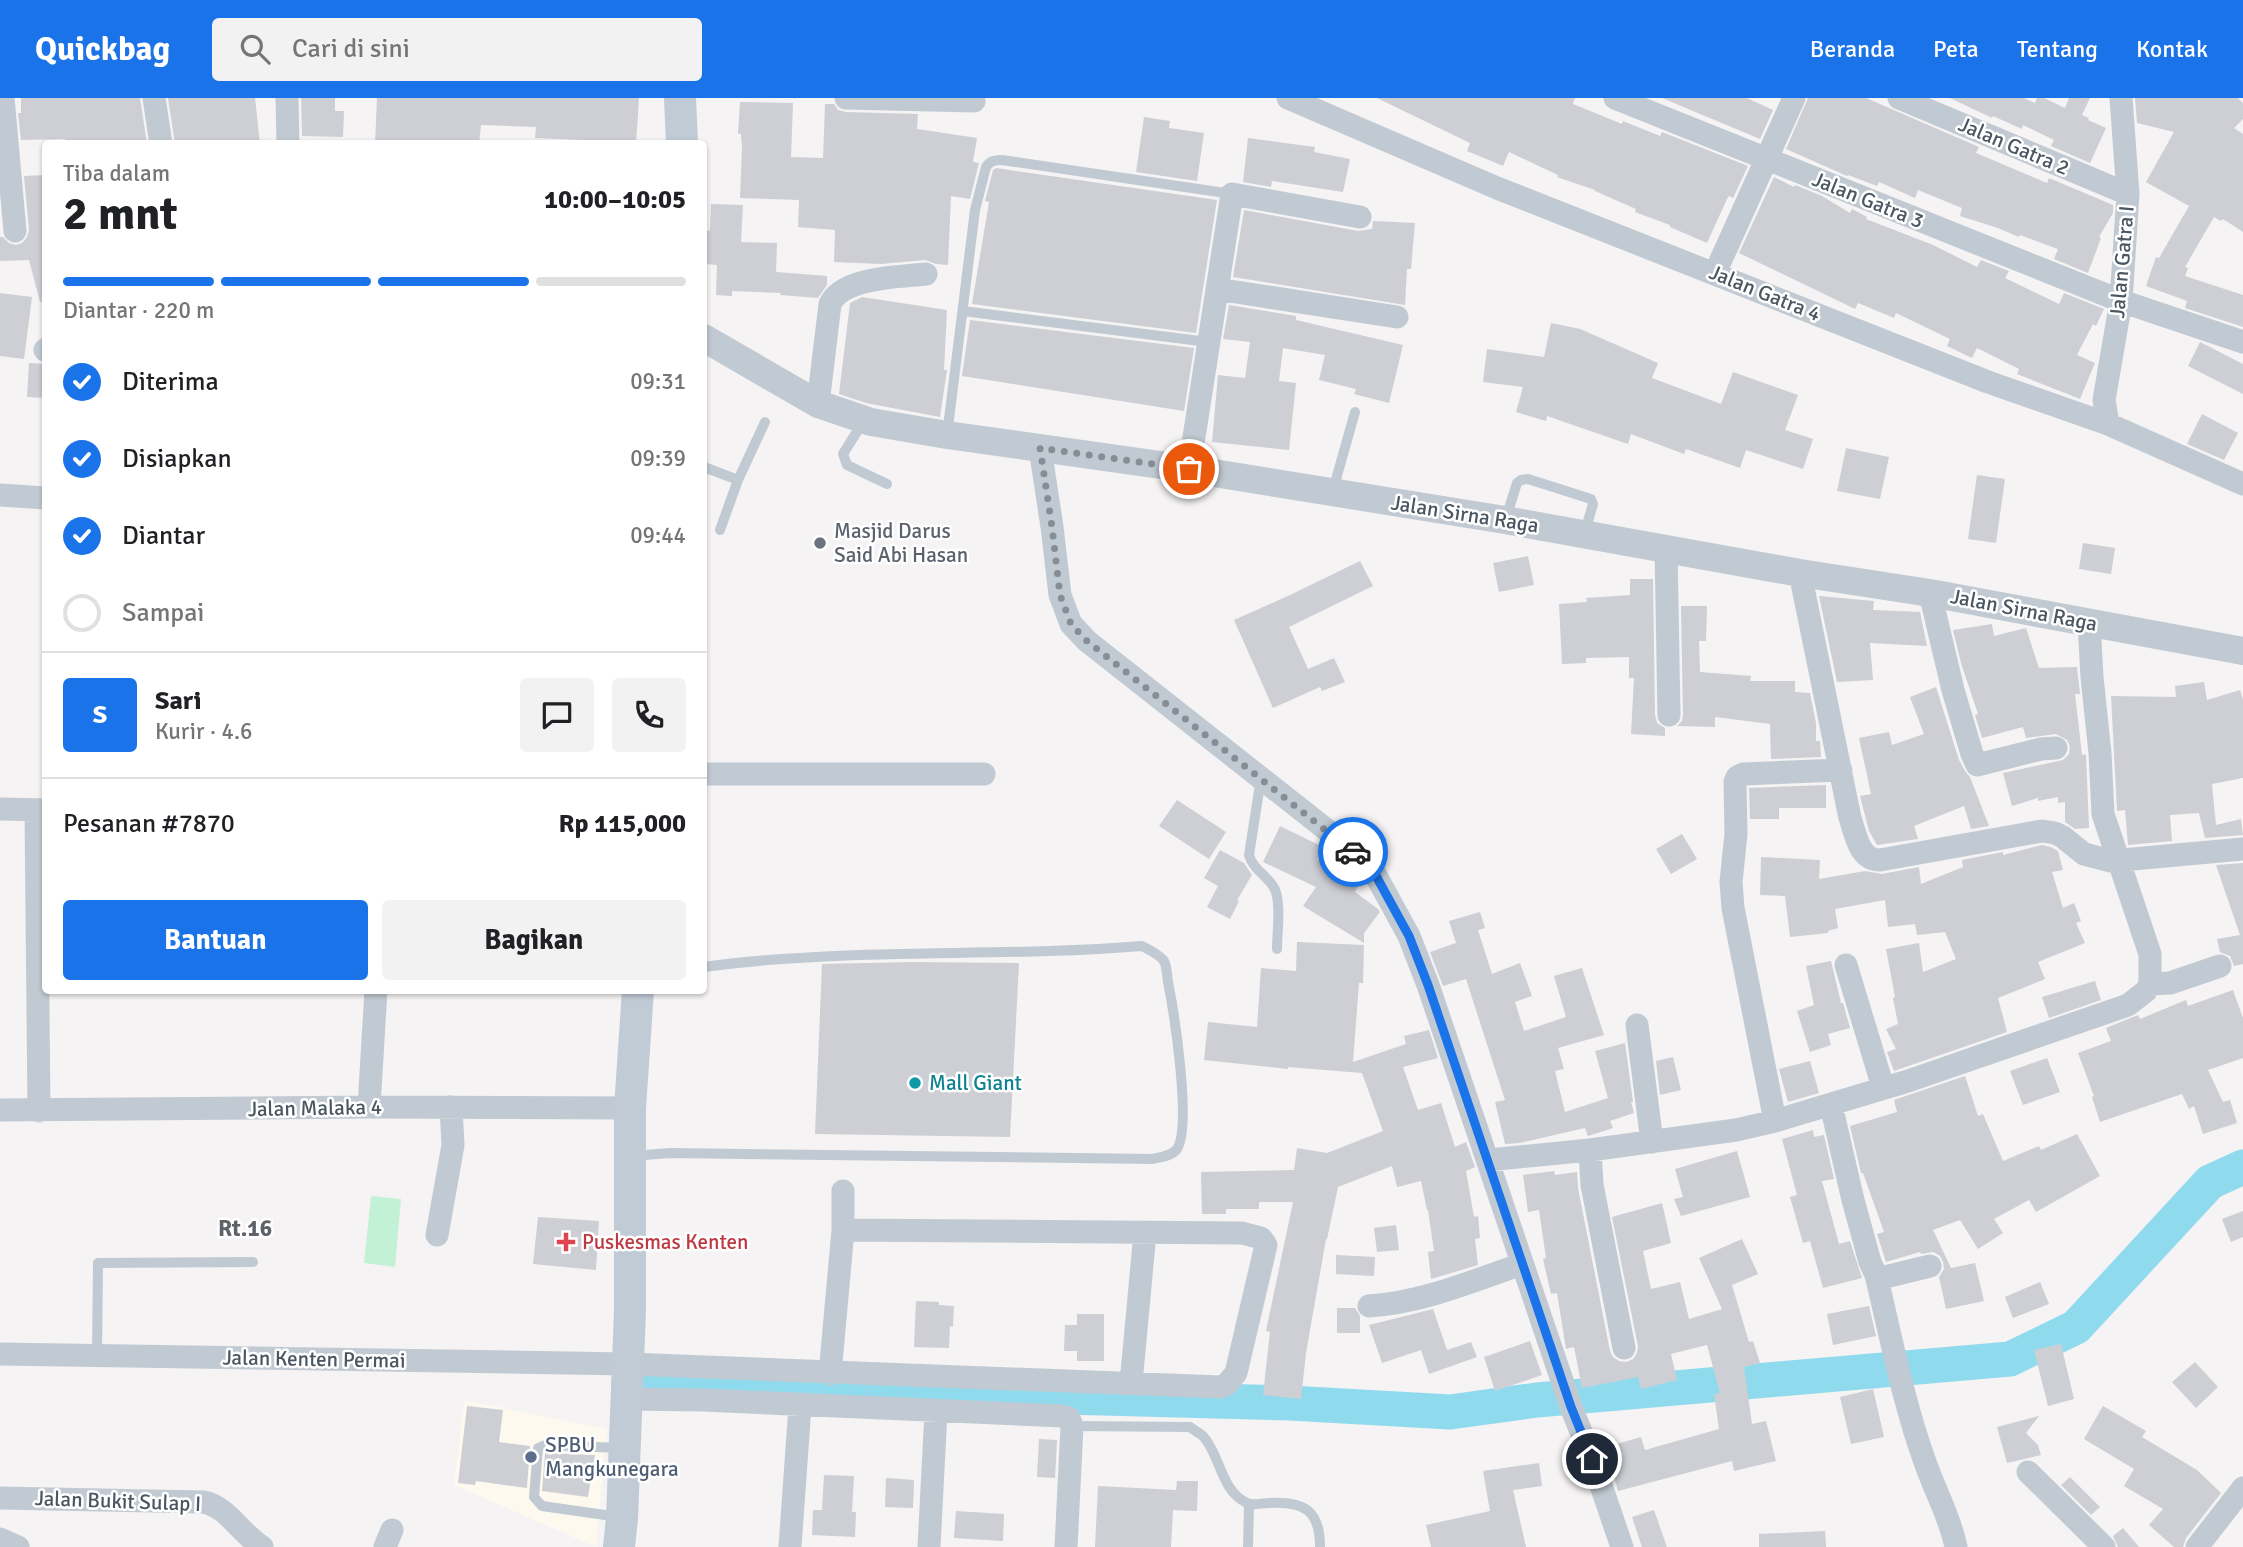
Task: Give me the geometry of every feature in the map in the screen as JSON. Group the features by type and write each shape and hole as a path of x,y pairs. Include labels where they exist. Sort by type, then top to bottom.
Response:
{"main road":[{"path":"663,140 664,98"},
{"path":"680,98 682,140"},
{"path":"620,1537 628,1364 630,1108 638,994"}],"street":[{"path":"4,98 15,231"},
{"path":"155,98 160,140"},
{"path":"287,98 288,140"},
{"path":"846,98 974,101"},
{"name":"Jalan Gatra 4","path":"1288,98 1497,188 1987,382 2108,424 2243,484"},
{"name":"Jalan Gatra 3","path":"1615,98 2121,301 2243,341"},
{"path":"1715,274 1794,98"},
{"name":"Jalan Gatra 2","path":"1899,98 2128,194"},
{"name":"Jalan Gatra I","path":"2108,424 2104,391 2121,301 2128,194 2121,98"},
{"path":"1189,469 1232,194 1360,217"},
{"path":"818,404 830,304 835,295 860,283 926,274"},
{"path":"1217,289 1398,317"},
{"name":"Jalan Sirna Raga","path":"707,340 818,404 864,420 1505,520 1667,550 1930,593 2243,652"},
{"path":"1040,448 1060,595 1071,624 1087,641 1356,853 1375,874 1409,936 1622,1547"},
{"path":"0,495 42,498"},
{"path":"1667,550 1669,715"},
{"path":"1800,572 1850,818 1864,854 1874,860 2042,831 2055,833 2084,854 2102,860 2118,861 2243,849"},
{"path":"1930,593 1953,690 1972,754 1978,765 2041,749 2056,748"},
{"path":"1488,1160 1652,1142 1736,1130 1775,1121 1908,1081 2129,1005 2146,991 2150,984 2150,954 2103,814 2089,623"},
{"path":"1775,1121 1733,908 1731,882 1736,834 1735,782 1737,777 1743,775 1841,770"},
{"path":"707,774 984,774"},
{"path":"0,809 41,810 38,1111"},
{"path":"1846,965 1883,1087"},
{"path":"2150,984 2170,983 2220,967"},
{"path":"369,1107 376,994"},
{"path":"1637,1025 1652,1142"},
{"path":"1831,1105 1853,1200 1876,1275 1898,1368 1925,1462 1952,1527 1956,1547"},
{"path":"437,1236 453,1145 451,1107"},
{"name":"Jalan Malaka 4","path":"0,1110 630,1108"},
{"path":"1590,1150 1592,1185 1624,1348"},
{"path":"830,1374 843,1230 843,1191"},
{"path":"843,1230 1144,1233 1131,1383"},
{"name":"Jalan Kenten Permai","path":"0,1354 628,1364 1209,1388 1227,1384 1236,1373 1266,1245 1261,1238 1242,1233 1144,1233"},
{"path":"1369,1306 1394,1304 1522,1264"},
{"path":"1876,1275 1885,1278 1930,1266"},
{"path":"626,1399 703,1400 1069,1418 1072,1426 1066,1547"},
{"path":"790,1547 800,1406"},
{"path":"929,1547 936,1411"},
{"path":"2028,1472 2104,1547"},
{"path":"2197,1547 2243,1488"},
{"name":"Jalan Bukit Sulap I","path":"0,1498 204,1502 222,1508 242,1531 262,1547"},
{"path":"620,1537 635,1547"},
{"path":"0,1539 18,1547"}],"lane":[{"path":"947,435 975,210 986,167 993,160 1232,194"},
{"path":"963,311 1208,342"},
{"path":"1332,492 1355,412"},
{"path":"864,420 843,454 843,459 847,465 887,484"},
{"path":"720,530 738,480 765,422"},
{"path":"707,468 738,480"},
{"path":"1505,520 1517,483 1528,480 1591,499 1593,504 1584,535"},
{"path":"1261,778 1249,855 1251,864 1274,886 1278,895 1277,949"},
{"path":"629,1156 670,1153 1153,1159 1167,1156 1176,1150 1182,1135 1182,1092 1174,1013 1164,962 1142,946 1070,952 1028,950 834,956 707,967"},
{"path":"97,1356 98,1263 253,1262"},
{"path":"1072,1426 1190,1427 1210,1446 1233,1493 1249,1504 1292,1503 1310,1512 1320,1528 1320,1547"},
{"path":"620,1537 542,1506 534,1497 538,1448 545,1444 624,1448"},
{"path":"1248,1547 1249,1504"}],"shaded area":[{"name":"SPBU Mangkunegara","path":"464,1400 607,1429 596,1547 454,1485"}],"green space":[{"path":"371,1196 401,1199 395,1267 364,1263"}],"building":[{"path":"21,98 140,98 146,140 21,140 18,113 21,113"},
{"path":"168,98 255,98 260,140 174,140"},
{"path":"301,98 335,98 335,111 344,111 343,137 302,136"},
{"path":"377,98 639,98 636,140 535,138 536,127 481,125 479,140 375,140"},
{"path":"1377,98 1575,98 1573,104 1622,124 1623,121 1660,136 1662,132 1748,166 1733,198 1729,196 1727,199 1707,243 1635,212 1636,209 1595,190 1557,177 1558,175 1509,152 1503,166 1467,151 1470,143"},
{"path":"1662,98 1747,98 1773,110 1760,139"},
{"path":"1808,98 1866,98 1979,147 1976,153 2047,183 2049,178 2113,205 2113,213 2099,237 2101,238 2088,273 2054,259 2058,249 1960,216 1962,208 1918,190 1915,198 1879,182 1877,186 1847,176 1786,149"},
{"path":"1950,98 2024,98 2035,103 2037,98 2044,98 2065,108 2069,98 2090,98 2082,115 2106,128 2090,163 2051,146 2054,140 2023,125 2022,129 1993,116 1992,118"},
{"path":"2135,98 2238,98 2243,103 2243,119 2234,128 2243,134 2243,232 2223,219 2221,221 2214,217 2185,267 2188,268 2185,276 2243,295 2243,327 2185,308 2187,301 2146,286 2156,257 2159,258 2189,206 2146,182 2174,132 2137,123"},
{"path":"740,102 793,103 791,157 823,158 825,104 834,104 838,110 846,112 918,114 917,129 977,138 973,162 979,163 970,199 951,196 948,265 925,260 881,264 834,262 835,230 798,227 799,200 740,198"},
{"path":"1144,117 1170,121 1169,128 1204,133 1197,181 1136,172"},
{"path":"1248,138 1315,147 1314,152 1350,159 1343,192 1272,181 1271,187 1243,182"},
{"path":"996,168 1217,200 1196,333 972,304 989,202 985,201 993,170"},
{"path":"42,175 40,302 29,260 0,261 0,237 16,245 22,243 29,230 24,176"},
{"path":"1774,177 1822,196 1850,213 1852,209 1867,217 1866,219 1933,245 1977,267 1981,260 2009,271 2005,278 2059,304 2064,293 2104,309 2077,355 2095,363 2080,399 2017,374 2019,369 1977,348 1972,358 1947,346 1950,339 1896,313 1894,318 1858,303 1855,309 1739,253"},
{"path":"711,204 743,205 741,242 777,243 776,272 827,276 827,285 818,298 732,291 732,296 716,295 717,265 707,264 707,230 710,231"},
{"path":"1244,210 1358,231 1372,229 1373,221 1415,223 1411,269 1407,269 1405,305 1233,277"},
{"path":"0,293 32,297 24,359 0,356"},
{"path":"862,297 947,310 944,370 947,370 940,417 866,403 839,394 850,303"},
{"path":"1229,305 1296,316 1296,320 1403,345 1389,403 1354,394 1356,389 1319,380 1325,355 1283,348 1279,381 1296,383 1289,450 1212,442 1218,375 1245,378 1250,342 1223,339"},
{"path":"970,320 1194,348 1184,411 962,376"},
{"path":"1551,323 1580,329 1658,363 1652,378 1721,404 1733,372 1798,395 1785,430 1813,439 1803,469 1746,450 1740,468 1686,449 1684,454 1631,434 1628,444 1547,416 1546,421 1516,412 1523,387 1483,382 1487,349 1544,357"},
{"path":"2200,342 2243,364 2243,394 2188,366"},
{"path":"29,363 42,364 42,398 27,397"},
{"path":"2202,414 2238,433 2224,460 2187,444"},
{"path":"1846,448 1889,457 1880,499 1837,491"},
{"path":"1977,475 2005,479 1996,543 1968,539"},
{"path":"2083,543 2115,548 2111,574 2079,569"},
{"path":"1528,556 1534,585 1499,592 1493,563"},
{"path":"1360,561 1373,586 1289,627 1308,669 1334,658 1345,682 1322,691 1320,687 1273,708 1234,620"},
{"path":"1630,579 1653,579 1655,715 1657,723 1665,728 1665,736 1631,734 1634,678 1629,678 1629,657 1586,658 1586,663 1562,664 1559,604 1587,602 1586,598 1630,595"},
{"path":"1819,596 1874,601 1873,610 1920,612 1927,646 1870,643 1873,680 1837,682"},
{"path":"1681,606 1707,606 1706,641 1699,641 1700,672 1751,676 1750,681 1795,681 1795,692 1810,693 1816,723 1816,741 1820,741 1821,757 1771,759 1770,724 1715,717 1715,727 1677,726 1683,715"},
{"path":"1992,624 1994,636 2026,628 2039,668 2077,667 2080,694 2075,694 2082,755 2086,754 2089,828 2075,829 2065,822 2065,802 2058,803 2058,797 2038,801 2038,798 2012,806 2003,773 2063,760 2069,754 2070,746 2067,740 2056,734 2026,738 2023,727 1982,738 1975,715 1978,714 1953,630"},
{"path":"2204,682 2207,700 2240,690 2243,699 2243,778 2212,784 2216,825 2241,819 2243,835 2205,838 2199,813 2170,815 2172,841 2128,845 2125,810 2117,811 2111,696 2176,697 2175,686"},
{"path":"1936,687 1959,760 1970,777 1989,826 1971,829 1964,806 1914,826 1918,839 1877,845 1869,831 1860,796 1871,794 1859,738 1889,732 1892,745 1924,734 1910,697"},
{"path":"1826,785 1826,808 1779,808 1779,819 1750,819 1749,788"},
{"path":"1177,800 1226,832 1209,859 1159,826"},
{"path":"1280,826 1323,847 1317,859 1359,884 1355,892 1378,909 1380,912 1364,933 1364,943 1303,906 1316,887 1263,862"},
{"path":"1682,834 1697,859 1671,874 1656,849"},
{"path":"2042,845 2058,851 2063,870 2052,872 2063,908 2074,903 2081,921 2076,923 2085,943 2038,962 2045,979 1998,998 2007,1032 1894,1071 1887,1052 1896,1049 1886,1029 1898,1024 1886,949 1919,943 1923,972 1956,959 1945,932 1917,935 1915,924 1888,927 1885,900 1835,909 1838,928 1828,933 1790,937 1785,896 1760,895 1761,857 1820,860 1819,879 1865,871 1882,874 1919,867 1921,884 1963,867 1962,860 2003,852 2003,855"},
{"path":"1220,850 1244,863 1252,875 1237,900 1239,901 1230,919 1207,907 1218,886 1204,878"},
{"path":"2243,863 2243,964 2234,966 2230,956 2220,952 2217,939 2240,935 2216,865"},
{"path":"1480,912 1485,928 1478,930 1492,974 1520,963 1532,996 1515,1002 1524,1031 1566,1017 1554,976 1582,968 1604,1035 1558,1048 1564,1069 1555,1071 1565,1112 1608,1098 1595,1051 1625,1043 1634,1113 1610,1121 1613,1128 1588,1136 1585,1128 1505,1144 1495,1102 1505,1100 1466,979 1443,986 1430,952 1456,943 1449,921"},
{"path":"1297,942 1364,945 1363,983 1359,983 1353,1062 1406,1044 1404,1036 1429,1030 1438,1058 1403,1067 1418,1110 1441,1103 1455,1147 1466,1142 1475,1167 1466,1171 1474,1217 1478,1216 1480,1238 1475,1239 1478,1265 1431,1279 1428,1252 1434,1251 1421,1181 1397,1187 1392,1166 1338,1187 1306,1353 1301,1399 1263,1395 1270,1332 1266,1331 1293,1202 1259,1202 1259,1209 1226,1209 1226,1214 1202,1214 1201,1172 1294,1170 1297,1148 1327,1153 1383,1131 1362,1073 1204,1060 1208,1022 1257,1027 1261,968 1296,971"},
{"path":"1831,961 1850,1028 1828,1034 1831,1045 1810,1052 1797,1011 1814,1005 1806,966"},
{"name":"Mall Giant","path":"1019,963 1010,1137 815,1134 822,964"},
{"path":"2095,981 2101,1000 2049,1018 2042,997"},
{"path":"2233,990 2243,1018 2243,1058 2208,1070 2223,1102 2230,1100 2237,1123 2203,1134 2194,1106 2189,1109 2182,1094 2100,1122 2092,1097 2094,1096 2078,1053 2111,1041 2106,1028 2138,1015 2140,1019 2186,1000 2188,1006"},
{"path":"1673,1057 1681,1090 1660,1095 1656,1061"},
{"path":"2047,1058 2060,1092 2023,1105 2010,1071"},
{"path":"1810,1061 1819,1093 1788,1102 1779,1069"},
{"path":"1965,1076 1978,1116 1983,1114 2003,1161 2039,1146 2041,1150 2077,1134 2100,1176 2036,1212 2029,1200 1994,1219 2003,1233 1978,1249 1960,1220 1933,1230 1951,1268 1975,1263 1984,1301 1946,1309 1939,1277 1944,1269 1940,1256 1933,1252 1920,1252 1886,1262 1877,1234 1884,1232 1861,1173 1850,1126 1897,1112 1894,1100"},
{"path":"1813,1130 1814,1137 1824,1135 1834,1179 1822,1181 1839,1244 1850,1241 1862,1278 1823,1288 1810,1241 1803,1243 1790,1197 1797,1195 1782,1139"},
{"path":"1737,1151 1750,1197 1681,1216 1674,1199 1683,1197 1675,1169"},
{"path":"1554,1171 1555,1175 1577,1172 1610,1351 1619,1361 1633,1359 1638,1346 1612,1217 1662,1203 1671,1243 1643,1251 1651,1289 1680,1282 1689,1319 1722,1309 1699,1258 1742,1239 1758,1274 1732,1285 1749,1342 1753,1341 1760,1363 1744,1367 1752,1424 1766,1421 1776,1461 1734,1471 1732,1461 1618,1491 1606,1447 1641,1437 1645,1450 1719,1429 1714,1394 1720,1393 1707,1345 1671,1354 1677,1380 1641,1389 1638,1377 1582,1388 1574,1347 1566,1349 1557,1293 1551,1294 1543,1259 1546,1258 1539,1210 1528,1212 1523,1175"},
{"path":"2243,1211 2243,1237 2231,1242 2222,1219"},
{"name":"Puskesmas Kenten","path":"538,1217 599,1221 596,1270 533,1264"},
{"path":"1396,1225 1399,1250 1377,1252 1374,1228"},
{"path":"1336,1255 1375,1257 1374,1276 1336,1274"},
{"path":"2040,1282 2049,1304 2013,1318 2005,1297"},
{"path":"916,1301 954,1306 949,1348 914,1347"},
{"path":"1869,1306 1876,1336 1833,1345 1827,1314"},
{"path":"1337,1308 1355,1308 1360,1316 1360,1333 1337,1333"},
{"path":"1433,1309 1447,1350 1471,1342 1477,1357 1429,1374 1421,1350 1382,1363 1369,1325"},
{"path":"1077,1314 1104,1314 1104,1361 1077,1361 1077,1351 1064,1351 1065,1325 1077,1325"},
{"path":"1530,1341 1542,1375 1495,1391 1484,1357"},
{"path":"2061,1344 2074,1399 2048,1406 2034,1350"},
{"path":"2195,1362 2218,1387 2196,1408 2172,1382"},
{"path":"1873,1389 1884,1437 1851,1444 1840,1397"},
{"path":"467,1406 503,1410 499,1442 530,1446 527,1488 476,1481 475,1485 458,1483"},
{"path":"2103,1406 2146,1431 2142,1437 2197,1470 2221,1493 2186,1538 2183,1547 2174,1547 2149,1525 2163,1509 2124,1486 2134,1469 2084,1439"},
{"path":"2039,1416 2026,1433 2038,1445 2041,1455 2007,1463 1997,1427"},
{"path":"1039,1439 1057,1440 1055,1478 1037,1477"},
{"path":"545,1453 595,1455 588,1497 542,1491"},
{"path":"1539,1463 1542,1486 1513,1490 1526,1547 1431,1547 1426,1525 1490,1511 1483,1471"},
{"path":"824,1475 854,1476 852,1512 856,1512 855,1537 812,1535 813,1510 822,1510"},
{"path":"2070,1477 2100,1507 2091,1515 2061,1485"},
{"path":"886,1478 914,1480 913,1508 885,1507"},
{"path":"1177,1481 1198,1481 1197,1511 1173,1510 1171,1547 1095,1547 1098,1486 1176,1490"},
{"path":"1654,1510 1667,1547 1642,1547 1632,1517"},
{"path":"956,1511 1004,1514 1003,1541 954,1538"},
{"path":"2123,1528 2139,1547 2118,1547 2113,1536"},
{"path":"1825,1531 1826,1547 1759,1547 1759,1534"}],"waterway":[{"path":"629,1384 672,1383 875,1392 1290,1403 1450,1412 1537,1400 2010,1359 2076,1327 2210,1182 2243,1167"}],"way so far":[{"path":"1189,469 1040,448 1064,611 1071,624 1087,641 1353,852"}],"place":[{"name":"Masjid Darus Said Abi Hasan","path":"820,543"},
{"name":"Mall Giant","path":"915,1083"},
{"name":"Puskesmas Kenten","path":"566,1242"},
{"name":"SPBU Mangkunegara","path":"531,1457"}],"district":[{"name":"Rt.16","path":"245,1228"}],"route":[{"path":"1353,852 1375,874 1409,936 1571,1407 1592,1459"}]}
